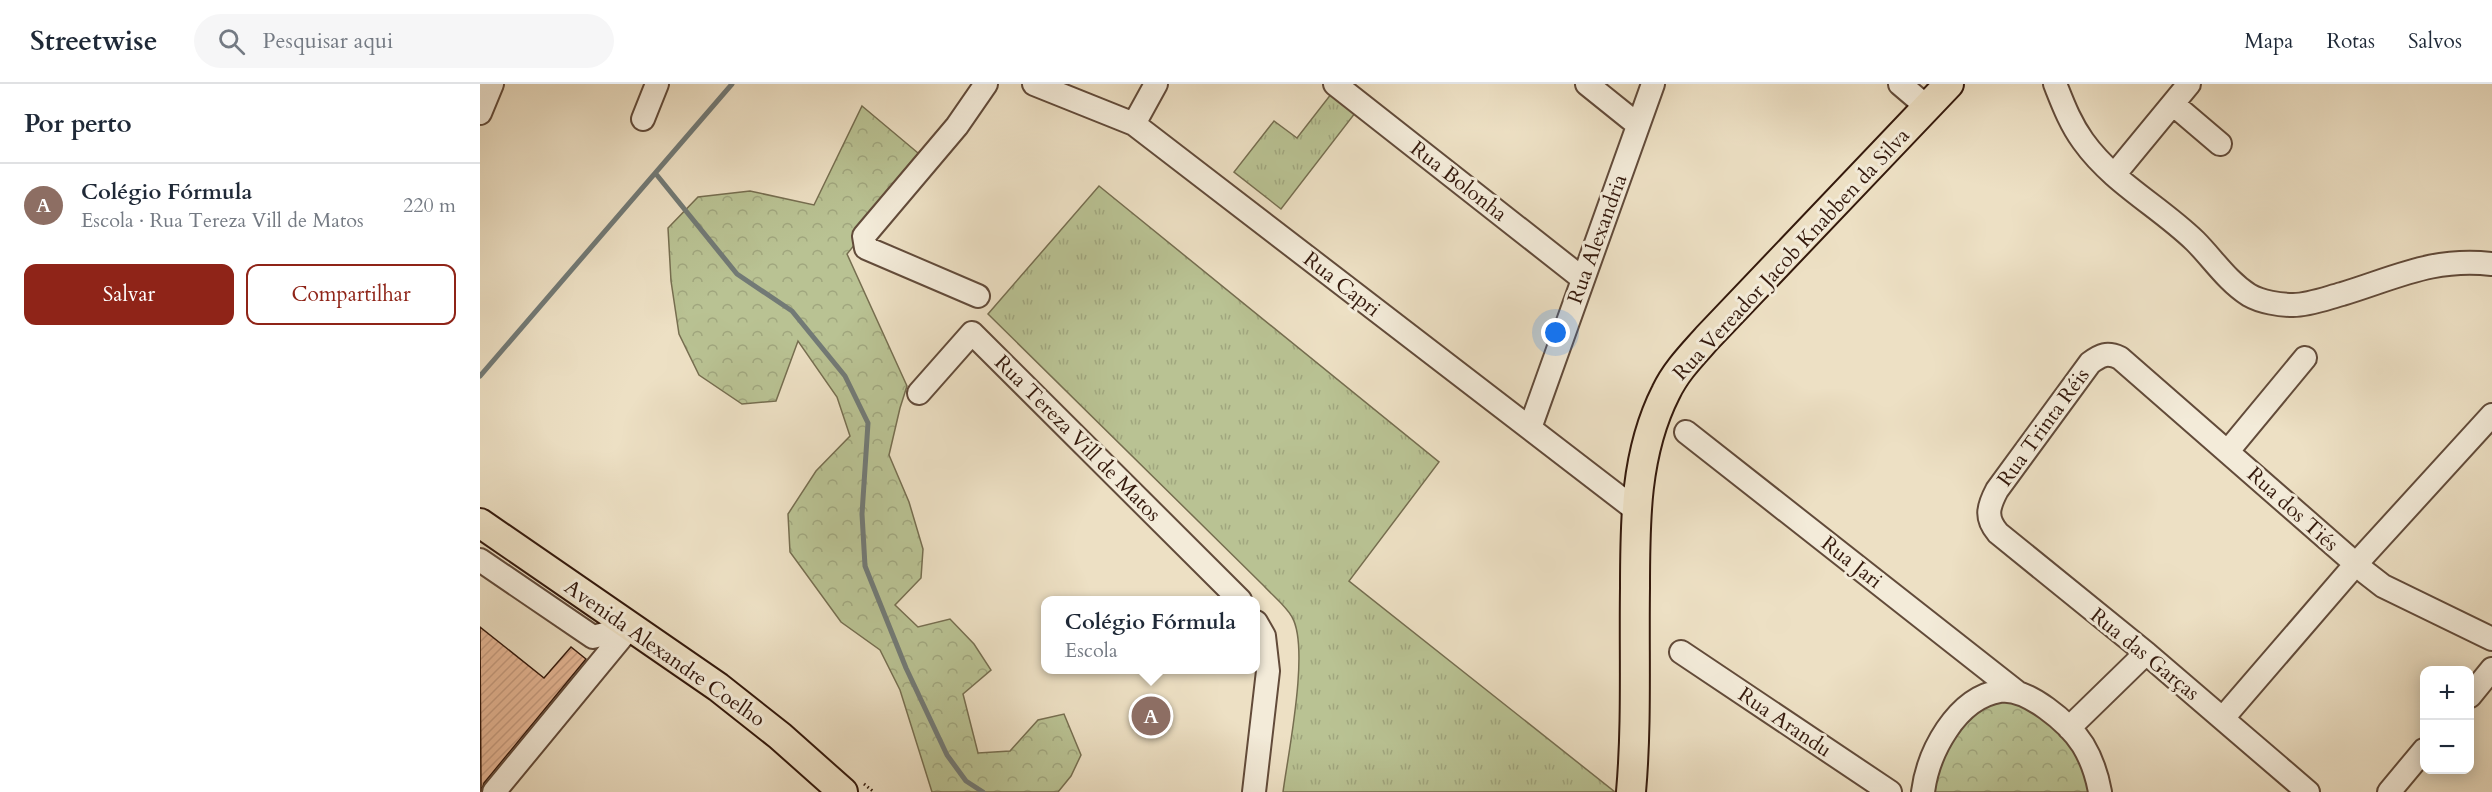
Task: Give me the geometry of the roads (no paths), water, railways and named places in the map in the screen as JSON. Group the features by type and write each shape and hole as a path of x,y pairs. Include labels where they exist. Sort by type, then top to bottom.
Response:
{"main road":[{"name":"Rua Vereador Jacob Knabben da Silva","path":"1631,792 1636,510 1643,461 1654,420 1666,392 1680,369 1949,84"},
{"name":"Avenida Alexandre Coelho","path":"480,523 753,714 843,792"}],"street":[{"path":"480,113 492,84"},
{"path":"643,119 657,84"},
{"path":"978,296 866,248 864,236 957,126 986,84"},
{"name":"Rua Capri","path":"1034,84 1134,124 1636,510"},
{"path":"1134,124 1156,84"},
{"name":"Rua Bolonha","path":"1335,84 1583,279"},
{"path":"1587,84 1638,125"},
{"name":"Rua Alexandria","path":"1530,428 1653,84"},
{"path":"1900,84 1927,108"},
{"path":"2055,84 2070,122 2084,142 2114,175 2182,229 2235,285 2252,297 2294,305 2318,301 2441,263 2472,261 2492,264"},
{"path":"2114,175 2189,84"},
{"path":"2173,104 2220,144"},
{"name":"Rua Tereza Vill de Matos","path":"919,393 972,333 1236,596"},
{"name":"Rua dos Tiés","path":"2111,354 2132,367 2355,565 2383,586 2492,639"},
{"name":"Rua Trinta Réis","path":"1987,514 1997,490 2090,363 2100,356 2111,354"},
{"path":"2228,451 2306,357"},
{"path":"2223,718 2355,565 2492,415"},
{"name":"Rua Jari","path":"1686,432 2018,693 2038,703 2069,728 2082,743 2094,766 2100,792"},
{"name":"Rua das Garças","path":"1987,514 1990,524 1998,533 2146,653 2307,792"},
{"path":"480,560 593,637 630,627"},
{"path":"494,792 630,627"},
{"path":"1254,792 1268,671 1264,636 1260,629"},
{"name":"Rua Arandu","path":"1681,652 1890,792"},
{"path":"2069,728 2146,653"},
{"path":"2474,690 2492,669"},
{"path":"1923,792 1925,777 1933,756 1947,730 1965,708 1987,695 2001,691 2018,693"},
{"path":"2389,792 2420,755"}],"waterway":[{"path":"480,376 732,84"},
{"path":"656,174 737,274 792,311 845,376 868,423 862,514 865,566 906,668 947,755 966,781 983,792"}],"place":[{"name":"Colégio Fórmula","path":"1151,716"}]}
